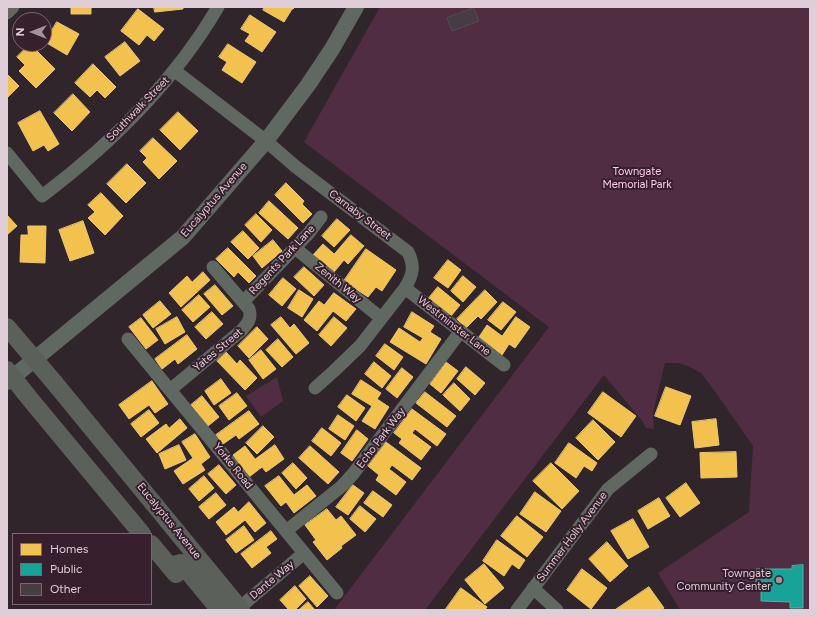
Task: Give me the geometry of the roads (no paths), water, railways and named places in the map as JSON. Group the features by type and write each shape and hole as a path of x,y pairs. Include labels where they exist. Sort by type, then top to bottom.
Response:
{"main road":[{"path":"7,327 34,359"},
{"name":"Eucalyptus Avenue","path":"34,359 240,609"},
{"name":"Eucalyptus Avenue","path":"9,376 141,533"},
{"path":"152,545 206,610"},
{"path":"169,566 180,563 219,608 240,609"}],"street":[{"path":"7,13 13,7"},
{"name":"Southwalk Street","path":"7,153 42,196 77,170 128,123 175,71 218,7"},
{"name":"Eucalyptus Avenue","path":"9,376 34,359 183,237 266,141 332,50 356,7"},
{"name":"Carnaby Street","path":"175,71 266,141 296,167 408,252 412,260 413,270 411,278 405,288 360,346 315,388"},
{"name":"Regents Park Lane","path":"243,302 308,234 321,217"},
{"name":"Zenith Way","path":"295,248 381,318"},
{"name":"Yates Street","path":"170,390 242,330 249,322 249,309 213,267"},
{"name":"Westminster Lane","path":"405,288 504,365"},
{"name":"Echo Park Way","path":"286,531 342,486 353,474 462,331"},
{"name":"Yorke Road","path":"128,339 337,593"},
{"name":"Summer Holly Avenue","path":"517,610 608,489 651,454"},
{"name":"Dante Way","path":"240,609 304,553"},
{"path":"533,588 557,610"}],"place":[{"name":"Towngate Community Center","path":"779,580"}],"park label":[{"name":"Towngate Memorial Park","path":"637,178"}]}
